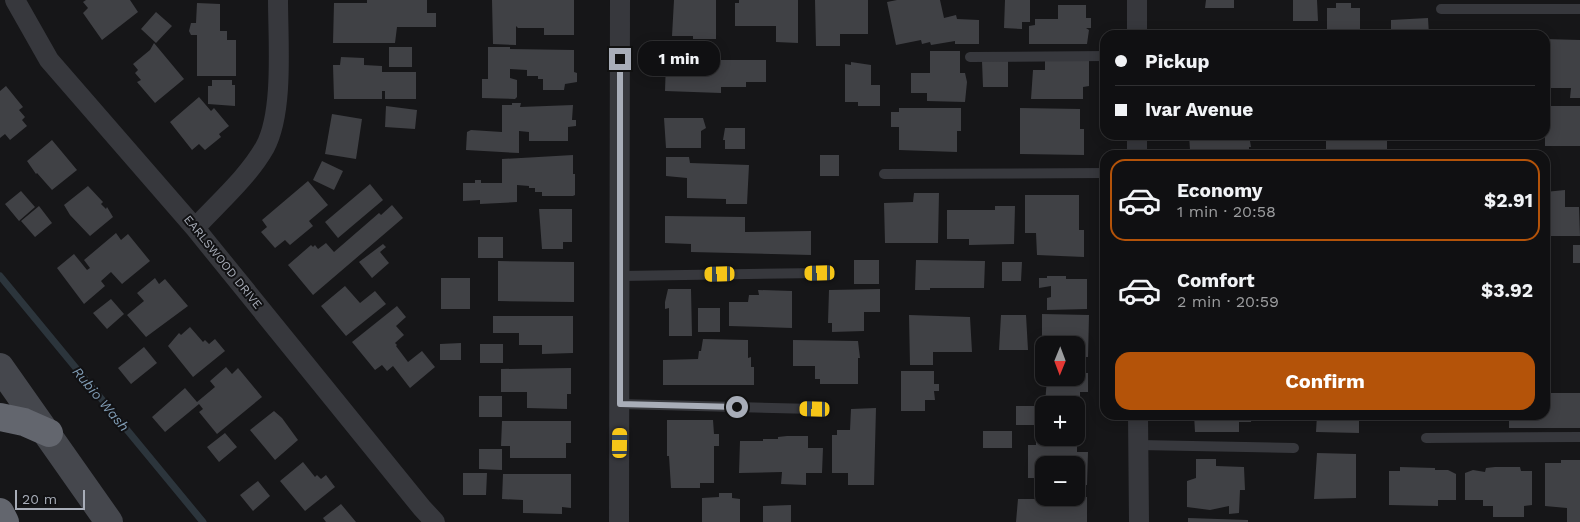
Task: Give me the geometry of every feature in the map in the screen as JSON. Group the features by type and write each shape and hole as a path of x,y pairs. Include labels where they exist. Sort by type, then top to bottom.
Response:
{"highway":[{"path":"0,417 24,422 49,433"},
{"path":"0,512 5,522"}],"street":[{"name":"EARLSWOOD DRIVE","path":"14,0 49,60 195,228 435,522"},
{"path":"195,228 248,171 266,146 274,122 277,92 278,0"},
{"path":"619,522 621,276 620,0"},
{"path":"1137,30 1138,0"},
{"path":"0,367 49,433 110,522"},
{"path":"1138,420 1138,522"}],"lane":[{"path":"1441,9 1580,9"},
{"path":"970,57 1100,56"},
{"path":"884,174 1100,173"},
{"path":"621,276 820,273"},
{"path":"620,404 815,409"},
{"path":"1426,438 1580,436"},
{"path":"1139,445 1294,448"}],"building":[{"path":"86,0 130,0 138,12 102,40 83,13 88,8 83,2"},
{"path":"367,0 427,0 427,13 436,13 436,27 397,27 395,43 333,43 334,3 367,3"},
{"path":"492,0 574,0 574,35 544,35 544,28 518,28 516,26 516,45 493,44"},
{"path":"674,0 716,0 716,39 693,39 693,36 672,36"},
{"path":"739,0 798,0 798,43 776,42 776,26 735,26 735,3 739,3"},
{"path":"815,0 868,0 868,34 840,34 840,46 816,46"},
{"path":"897,0 940,0 944,18 956,15 957,19 979,20 979,44 955,44 955,41 931,45 930,42 922,44 921,40 896,45 887,2"},
{"path":"1005,0 1030,0 1030,22 1022,22 1022,29 1004,28"},
{"path":"1206,0 1234,0 1234,8 1205,8"},
{"path":"1293,0 1317,0 1318,21 1293,21"},
{"path":"197,3 220,4 220,31 227,31 227,40 236,40 236,76 197,76 197,35 191,35 189,31 191,23 196,23"},
{"path":"1336,3 1351,3 1351,8 1360,8 1360,29 1327,29 1327,8 1336,8"},
{"path":"1058,5 1086,5 1086,18 1091,18 1091,28 1086,28 1089,30 1087,44 1029,44 1029,26 1035,25 1035,19 1058,19"},
{"path":"156,12 172,26 156,43 141,29"},
{"path":"1428,18 1429,30 1391,30 1391,20"},
{"path":"1550,39 1580,40 1580,98 1570,98 1571,88 1550,88"},
{"path":"154,43 184,79 155,103 137,82 141,80 135,73 138,70 133,64 150,50"},
{"path":"389,47 412,47 412,67 389,67"},
{"path":"488,47 574,50 574,72 577,73 577,82 565,84 564,90 543,90 543,79 538,79 538,76 527,76 527,70 510,69 510,78 517,80 517,97 515,99 482,98 482,79 488,79"},
{"path":"930,51 960,51 960,73 965,73 967,82 965,102 927,101 927,93 911,93 911,73 930,73"},
{"path":"341,57 364,58 364,65 382,66 382,72 416,72 416,99 385,99 385,91 382,91 382,99 334,99 333,65 340,65"},
{"path":"766,60 766,82 746,82 746,87 721,87 721,93 665,91 666,61"},
{"path":"982,61 1008,61 1008,87 983,87"},
{"path":"1045,61 1089,61 1089,86 1083,87 1083,99 1031,99 1033,70 1045,70"},
{"path":"851,62 871,65 871,85 880,85 880,106 858,106 858,102 845,102 845,64 851,65"},
{"path":"212,80 232,80 232,85 235,85 235,106 208,104 208,86 212,86"},
{"path":"6,86 23,107 19,110 25,117 22,120 27,126 10,140 5,134 0,138 0,91"},
{"path":"199,97 211,111 214,108 229,126 219,134 221,137 205,150 199,144 192,150 170,122"},
{"path":"512,103 521,103 520,107 573,105 572,120 576,120 576,126 568,127 568,141 529,141 529,132 519,131 519,153 466,150 467,132 471,130 502,132 502,105 512,105"},
{"path":"386,106 417,110 415,129 385,127"},
{"path":"1550,106 1580,106 1580,146 1545,146 1545,140 1550,140"},
{"path":"899,108 961,108 961,131 957,131 957,152 899,150 899,127 891,127 891,112 899,112"},
{"path":"1020,108 1080,109 1080,129 1084,129 1084,155 1020,154"},
{"path":"332,114 362,119 356,159 325,154"},
{"path":"664,118 703,118 706,128 701,131 701,148 666,148"},
{"path":"725,128 745,128 745,149 725,149 725,140 723,140"},
{"path":"52,140 77,170 52,190 36,174 27,161"},
{"path":"1189,140 1250,140 1251,147 1249,147 1249,150 1190,150"},
{"path":"1326,140 1387,140 1387,150 1326,150"},
{"path":"573,155 575,195 573,196 542,196 542,192 535,192 535,188 517,185 517,202 480,204 480,200 463,201 463,183 475,183 475,180 481,180 481,183 502,183 502,159"},
{"path":"820,155 839,155 839,176 820,176"},
{"path":"666,157 689,157 690,163 749,165 747,204 726,204 726,199 687,198 687,178 666,176"},
{"path":"322,161 343,171 334,190 313,180"},
{"path":"308,181 328,205 309,221 313,226 290,245 285,240 275,248 261,232 267,227 262,220"},
{"path":"370,184 383,200 338,238 325,222"},
{"path":"88,186 103,202 101,204 106,209 107,207 113,217 90,236 70,215 64,205"},
{"path":"1565,190 1565,207 1579,207 1580,236 1550,236 1550,192"},
{"path":"21,191 35,207 19,221 5,204"},
{"path":"914,193 939,193 938,243 885,243 884,203 913,202"},
{"path":"1025,195 1079,195 1079,230 1084,230 1084,257 1037,255 1036,233 1025,233"},
{"path":"392,205 403,218 313,295 288,265 311,245 313,247 315,245 318,249 326,243 334,252 379,213 381,215"},
{"path":"39,206 52,223 35,237 21,221"},
{"path":"995,206 1015,206 1014,244 969,245 969,239 947,239 947,210 995,210"},
{"path":"539,209 572,209 572,242 563,242 563,249 542,249"},
{"path":"665,216 745,217 745,232 811,231 811,255 691,252 691,244 665,243"},
{"path":"116,233 121,240 128,234 150,261 122,284 111,272 101,281 105,286 84,304 57,268 74,254 87,270 90,268 84,260"},
{"path":"478,237 503,237 503,258 478,258"},
{"path":"383,244 386,247 380,252 389,263 372,278 359,262"},
{"path":"1573,245 1580,245 1580,263 1573,263"},
{"path":"854,260 879,260 879,284 854,284"},
{"path":"916,260 985,261 984,288 930,288 930,290 915,290"},
{"path":"498,261 574,262 574,302 498,301"},
{"path":"1002,262 1022,262 1021,281 1002,281"},
{"path":"1047,276 1066,276 1066,279 1087,279 1087,309 1047,310 1047,298 1051,297 1051,286 1039,288 1039,278 1047,278"},
{"path":"155,278 159,284 165,279 188,306 146,337 127,315 144,301 137,293"},
{"path":"441,278 470,278 470,309 441,309"},
{"path":"345,286 360,303 375,291 386,304 346,336 321,306"},
{"path":"668,289 691,289 692,336 669,336 669,308 665,309"},
{"path":"880,289 880,312 864,312 864,331 832,332 832,323 828,323 829,290"},
{"path":"758,290 792,291 792,328 729,326 729,302 748,302 749,295 759,295"},
{"path":"111,299 124,314 107,329 93,313"},
{"path":"397,306 406,317 396,326 404,335 395,343 396,346 408,362 422,351 435,367 410,388 393,366 387,371 382,365 375,370 352,342"},
{"path":"698,308 720,308 720,332 698,332"},
{"path":"1042,314 1089,315 1088,357 1085,357 1085,336 1042,336"},
{"path":"909,315 970,317 972,352 933,352 933,365 910,365"},
{"path":"1001,315 1026,315 1028,350 999,350"},
{"path":"493,316 573,316 573,353 542,354 542,345 519,345 519,333 493,333"},
{"path":"190,327 203,342 205,340 209,344 215,339 225,351 193,377 168,346 179,333 181,335"},
{"path":"703,339 748,340 748,358 751,357 751,367 754,367 754,385 663,385 663,360 698,359"},
{"path":"793,340 858,341 860,358 858,358 858,384 820,384 820,379 815,379 815,366 793,366"},
{"path":"461,343 461,360 440,360 440,344"},
{"path":"480,344 503,344 503,363 480,363"},
{"path":"144,347 157,363 131,384 118,368"},
{"path":"226,367 232,374 238,368 262,397 217,434 199,412 203,409 199,404 165,432 152,417 185,388 197,402 215,387 210,381"},
{"path":"571,368 571,394 567,394 567,409 527,408 527,392 501,392 501,369"},
{"path":"901,371 934,371 934,384 939,384 939,391 934,391 935,400 925,400 925,411 901,411"},
{"path":"1085,373 1088,373 1088,392 1080,392 1080,396 1046,396 1046,386 1085,386"},
{"path":"1550,393 1580,393 1580,428 1509,428 1509,420 1550,420"},
{"path":"479,396 502,396 502,417 479,417"},
{"path":"1016,406 1035,406 1035,425 1016,425"},
{"path":"876,408 874,485 848,485 848,473 832,473 832,435 837,435 837,430 850,430 851,409"},
{"path":"274,411 282,418 298,440 275,460 250,430"},
{"path":"667,420 713,420 714,434 719,434 719,446 714,446 714,483 700,483 700,488 671,488 669,456 667,456"},
{"path":"1194,420 1251,420 1251,422 1239,422 1239,432 1195,432"},
{"path":"1317,420 1359,420 1359,433 1316,432"},
{"path":"502,421 571,421 571,443 566,443 566,458 510,458 510,446 501,446"},
{"path":"983,431 1012,431 1012,448 983,448"},
{"path":"225,433 237,447 219,462 207,447"},
{"path":"808,436 808,448 823,448 822,473 806,473 806,485 781,484 782,472 739,473 740,441 763,441 763,439 778,439 778,437"},
{"path":"1028,445 1077,446 1077,452 1088,452 1087,485 1085,485 1085,456 1035,456 1035,478 1028,478"},
{"path":"479,449 502,449 502,470 479,469"},
{"path":"1317,453 1356,454 1356,498 1314,499"},
{"path":"1196,459 1216,459 1216,466 1244,467 1245,490 1240,490 1239,513 1229,514 1229,506 1210,510 1187,507 1187,481 1196,478"},
{"path":"1561,460 1580,460 1580,522 1567,522 1567,508 1545,506 1545,463 1561,463"},
{"path":"303,462 315,477 317,475 321,479 326,475 335,487 305,511 280,481"},
{"path":"1400,467 1435,468 1435,470 1448,470 1456,474 1456,500 1438,500 1438,506 1389,505 1389,471 1400,471"},
{"path":"1520,467 1521,471 1532,471 1532,505 1524,506 1524,517 1493,517 1493,506 1483,506 1483,500 1465,500 1465,473 1473,470 1485,472 1486,468"},
{"path":"463,473 487,473 486,495 463,495"},
{"path":"503,474 571,474 571,508 562,507 562,514 523,513 523,500 502,499"},
{"path":"258,481 270,496 253,511 240,495"},
{"path":"719,493 732,493 732,498 740,499 740,522 702,522 702,498 719,497"},
{"path":"1085,497 1087,497 1087,522 1016,522 1018,499 1035,499 1035,506 1085,506"},
{"path":"341,504 356,522 326,522 323,518"},
{"path":"791,505 791,522 763,522 763,506"},
{"path":"1188,518 1248,520 1248,522 1188,522"}],"waterway":[{"name":"Rubio Wash","path":"0,276 203,522"}],"route":[{"path":"620,59 620,404 737,407"}]}
